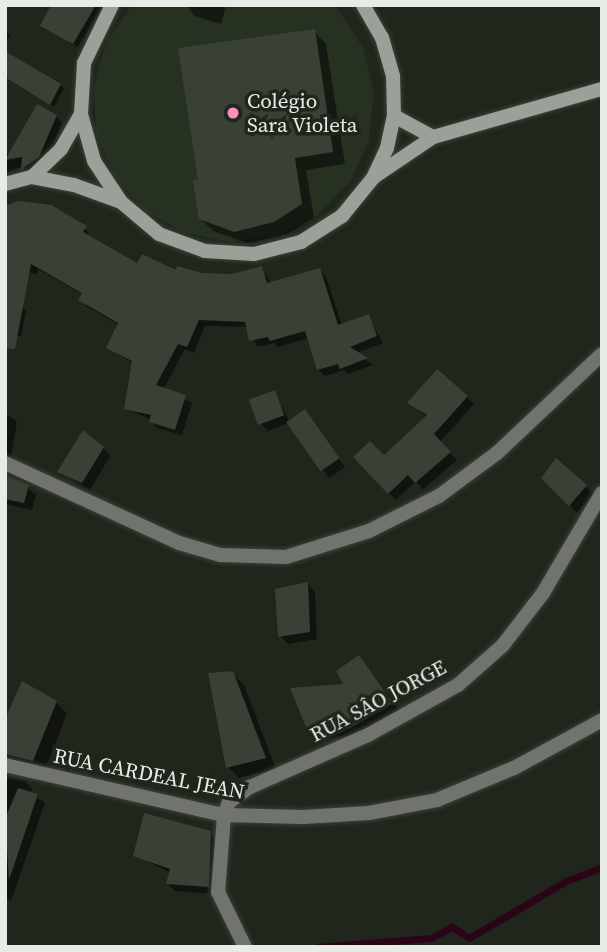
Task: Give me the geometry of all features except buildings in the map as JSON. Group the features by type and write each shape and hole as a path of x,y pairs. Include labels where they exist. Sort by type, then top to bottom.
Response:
{"main road":[{"path":"112,5 84,63 81,114 94,161 121,202 159,234 205,251 254,254 301,242 342,216 373,178 433,137 602,89"},
{"path":"363,5 382,38 393,76 394,116 373,178"},
{"path":"32,177 61,149 81,114"},
{"path":"394,116 433,137"},
{"path":"5,184 32,177 74,185 121,202"}],"street":[{"path":"5,463 44,478 132,525 179,543 220,555 286,557 369,531 439,496 497,453 602,354"},
{"name":"RUA SÂO JORGE","path":"223,815 229,802 250,787 369,735 458,685 503,645 543,593 602,494"},
{"name":"RUA CARDEAL JEAN","path":"5,765 223,815 303,817 369,813 437,800 514,768 602,720"},
{"path":"223,815 218,892 245,946"}],"shaded area":[{"name":"Colégio Sara Violeta","path":"132,5 332,5 338,9 363,48 374,93 369,140 350,182 317,215 276,236 230,242 184,233 144,210 114,175 96,133 94,87 106,43"}],"waterway":[{"path":"318,947 431,938 452,927 469,938 566,881 602,867"}],"place":[{"name":"Colégio Sara Violeta","path":"233,113"}]}
